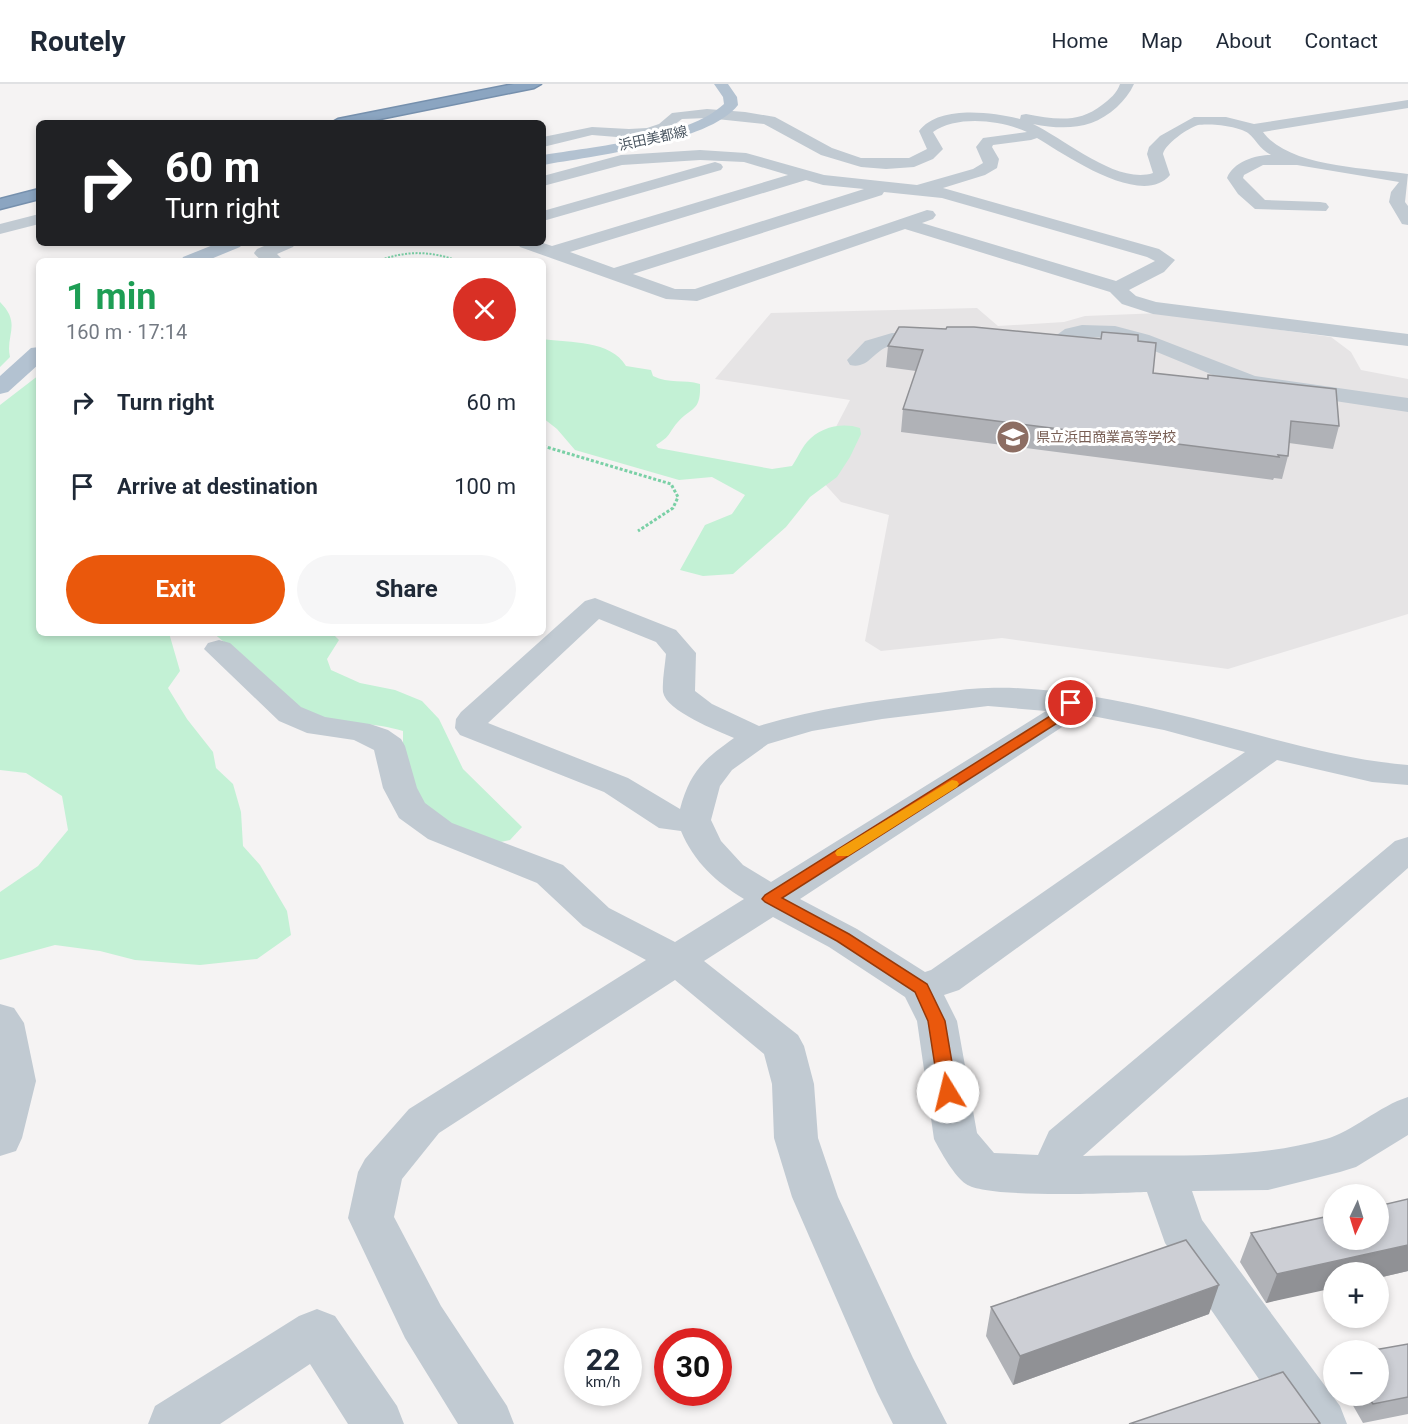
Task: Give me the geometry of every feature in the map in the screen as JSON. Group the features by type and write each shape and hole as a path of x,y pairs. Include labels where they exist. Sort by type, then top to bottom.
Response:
{"highway":[{"path":"353,120 534,84"},
{"path":"0,204 36,195"}],"main road":[{"path":"721,84 731,101 728,111 723,116"},
{"name":"浜田美都線","path":"546,159 672,134 704,125 723,116"},
{"path":"197,258 227,246"},
{"path":"0,387 36,356"}],"street":[{"path":"949,120 945,117 955,114 991,113 1059,124 1086,122 1097,117 1118,99 1126,90 1127,84"},
{"path":"546,141 592,131 639,133 666,126 673,119 686,114 765,119 780,124 842,159 882,166 912,162 931,154 935,149 926,131 938,123 969,118 1004,120 1024,125 1044,135 1113,175 1143,180 1162,176 1155,154 1157,147 1165,139 1194,122 1226,121 1253,129 1408,104"},
{"path":"1253,129 1268,147 1298,159 1408,180 1399,192 1397,202 1408,220"},
{"path":"920,190 979,172 991,165 991,159 984,147 988,141 1044,135"},
{"path":"546,180 621,160 700,154 746,158 806,176 841,183 920,190 968,200 1153,253 1166,260 1160,266 1130,279 1119,288"},
{"path":"546,215 746,158"},
{"path":"1298,159 1260,160 1237,172 1235,178 1244,190 1261,205 1320,207"},
{"path":"551,252 806,176"},
{"path":"614,274 882,187"},
{"path":"534,246 673,295 697,295 968,200"},
{"path":"721,201 851,242"},
{"path":"0,230 36,220"},
{"path":"905,223 1119,288"},
{"path":"270,258 262,253 280,246"},
{"path":"1119,288 1121,294 1130,300 1162,310 1408,340"},
{"path":"1002,342 1048,345 1059,343 1072,333 1082,331 1115,332 1142,339 1250,382 1408,405"},
{"path":"858,360 873,343 902,339 951,339"},
{"path":"694,820 671,820 616,785 471,728 472,718 595,607 666,636 681,653 679,694 701,711 757,737"},
{"path":"219,649 290,714 318,726 359,731 377,737 389,746 400,788 411,810 440,831 550,874 596,917 676,960 783,1046 793,1084 796,1138 814,1197 895,1375 921,1424"},
{"path":"1408,775 1372,772 1167,721 1071,703 988,697 882,709 807,723 757,737 720,763 703,785 694,820 705,846 730,874 770,899 843,938 921,988 937,1021 956,1139 982,1171 1053,1175 1268,1171 1340,1154 1408,1114"},
{"path":"488,1424 423,1322 371,1218 381,1172 424,1121 1069,710 1071,703"},
{"path":"921,988 945,980 1270,748"},
{"path":"1053,1175 1065,1144 1408,849"},
{"path":"0,1019 4,1023 15,1081 0,1138"},
{"path":"1163,1173 1182,1229 1321,1424"},
{"path":"174,1424 317,1332 378,1424"}],"path":[{"path":"390,258 422,250 451,258"},
{"path":"546,447 671,484 678,497 673,508 638,531"}],"shaded area":[{"path":"977,308 998,326 1064,322 1085,316 1161,313 1331,337 1351,352 1361,370 1408,379 1408,614 1228,669 1002,638 881,651 865,641 889,515 841,502 813,471 850,400 715,379 771,313"}],"green space":[{"path":"0,302 7,310 12,323 10,357 0,367"},
{"path":"546,339 600,347 610,351 626,366 651,370 653,376 671,381 700,384 699,400 695,408 656,445 658,448 772,469 792,466 807,442 825,429 853,426 860,428 861,434 837,477 810,497 786,527 733,574 703,576 680,570 705,525 732,514 745,495 712,477 679,480 575,450 557,429 546,420"},
{"path":"36,377 36,636 170,636 180,671 168,688 187,719 213,752 216,768 233,784 241,812 243,846 260,865 287,911 291,935 257,959 200,965 135,960 100,951 55,945 0,960 0,892 38,866 68,830 62,796 26,773 0,770 0,405"},
{"path":"217,636 335,636 339,640 327,659 331,670 360,683 395,690 422,701 439,719 463,769 522,827 510,840 491,844 458,836 418,802 403,746 403,731 316,715 277,690"}],"building":[{"path":"899,327 946,329 947,327 974,327 1101,339 1102,332 1138,335 1138,341 1156,343 1153,373 1208,379 1208,375 1336,389 1339,426 1291,421 1288,456 1278,455 1279,457 903,409 923,350 888,346"},
{"path":"1408,1199 1408,1245 1389,1249 1389,1203"},
{"path":"1323,1217 1323,1250 1385,1250 1277,1274 1251,1233"},
{"path":"1186,1240 1219,1285 1020,1356 991,1307"},
{"path":"1408,1344 1408,1397 1389,1401 1389,1347"},
{"path":"1283,1372 1320,1423 1129,1424"}],"slow traffic":[{"path":"843,853 952,784"}],"place":[{"name":"県立浜田商業高等学校","path":"1013,437"}],"route":[{"path":"948,1092 937,1021 921,988 843,938 770,899 1069,710 1071,703"}]}
